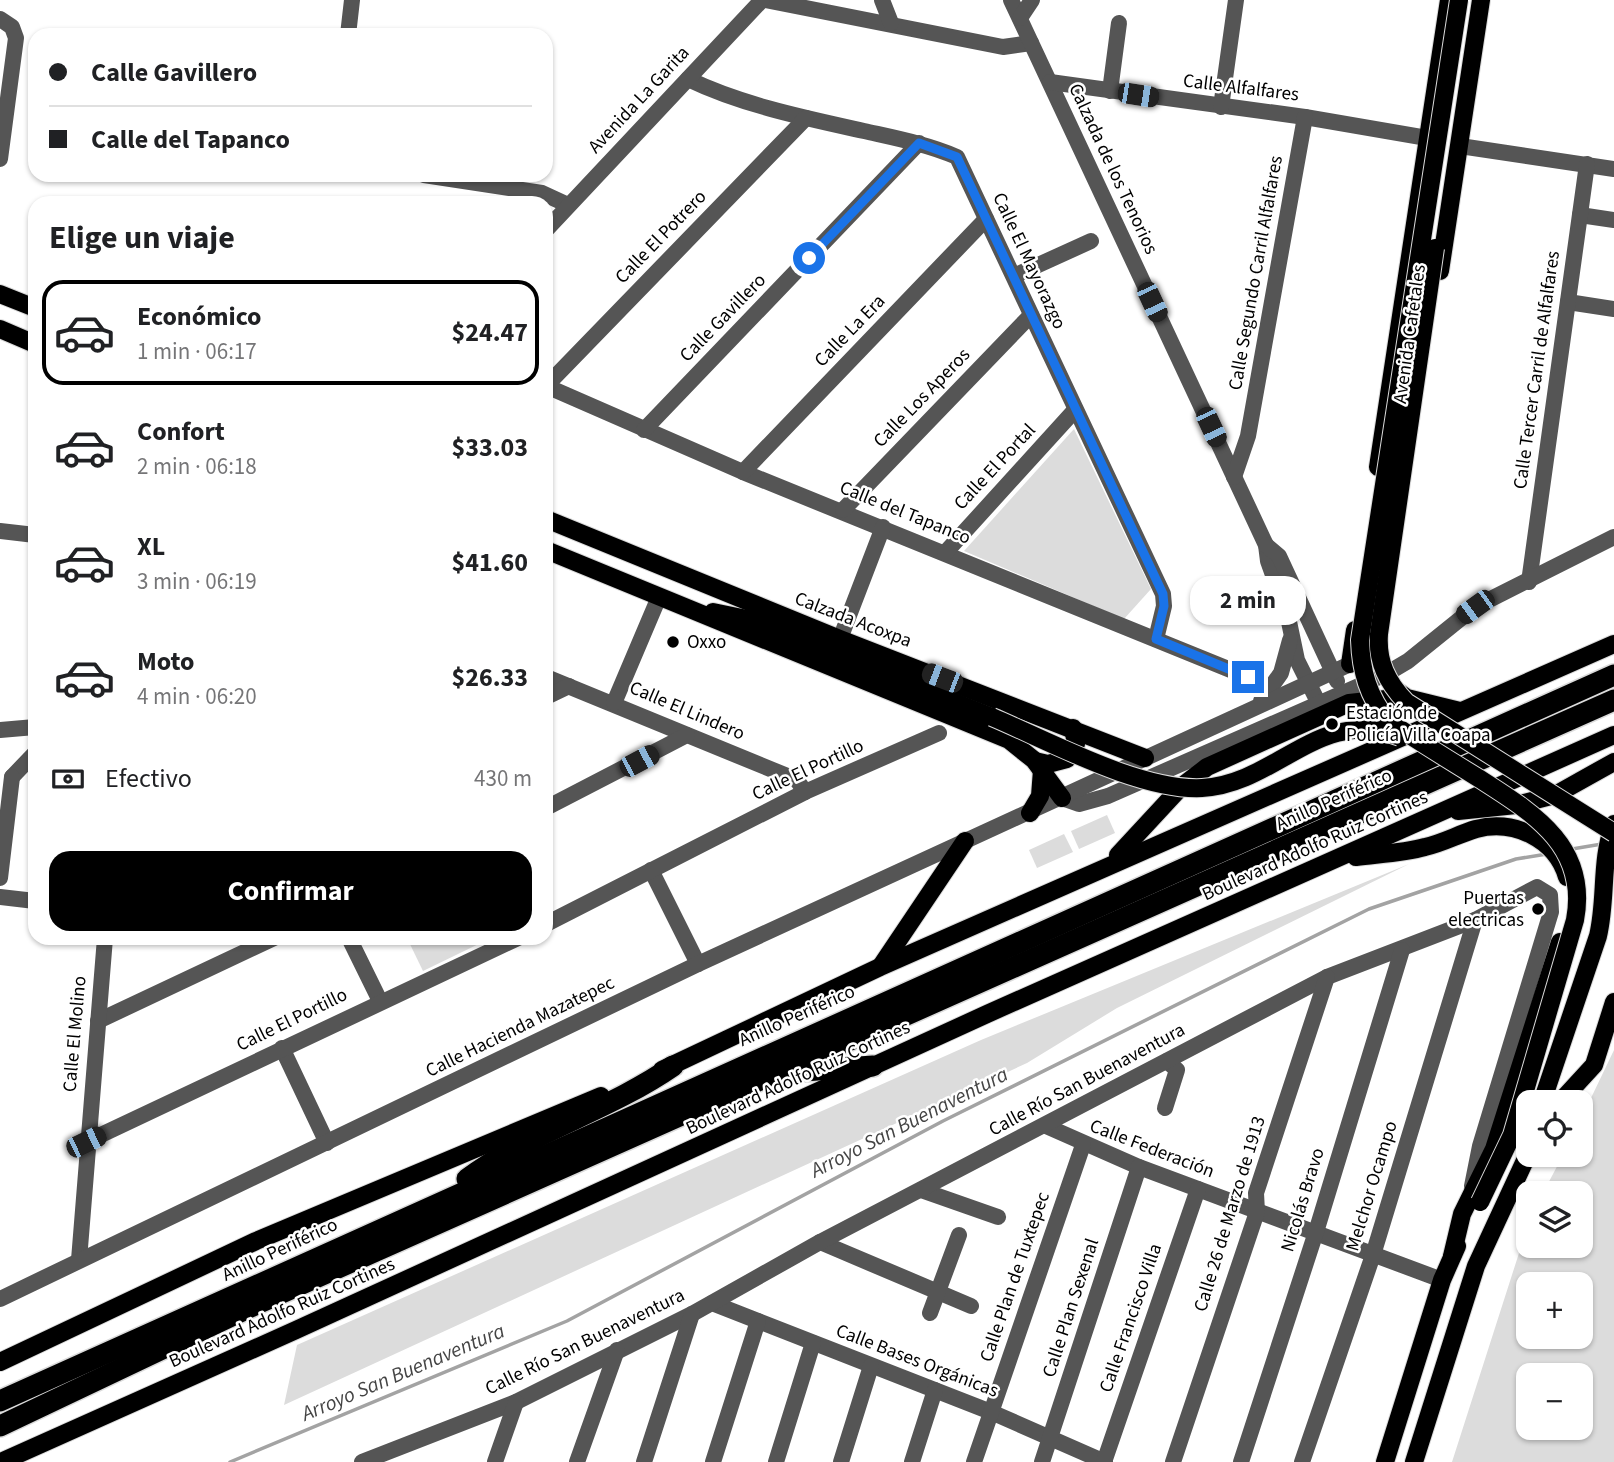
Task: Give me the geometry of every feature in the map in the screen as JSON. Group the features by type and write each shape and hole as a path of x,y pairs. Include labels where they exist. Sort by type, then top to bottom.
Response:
{"highway":[{"name":"Anillo Periférico","path":"0,1401 1614,675"},
{"name":"Anillo Periférico","path":"5,1426 257,1304 1614,700"},
{"path":"433,1204 495,1158 635,1092 673,1066"},
{"path":"774,1074 873,1066"},
{"path":"0,1392 83,1364"}],"main road":[{"name":"Avenida Cafetales","path":"1350,664 1449,0"},
{"path":"1459,0 1360,640 1364,677 1374,703 1388,721 1545,823 1567,856 1577,886 1575,920 1512,1135 1475,1200"},
{"name":"Avenida Cafetales","path":"1387,674 1385,649 1390,613 1481,0"},
{"path":"1438,70 1444,86 1453,91 1466,87 1470,79"},
{"path":"1455,170 1435,248 1378,645 1386,676 1398,694 1415,709 1614,832"},
{"path":"0,294 28,305"},
{"path":"0,329 28,341"},
{"path":"553,522 562,542 553,547"},
{"name":"Calzada Acoxpa","path":"553,522 840,639 1145,758"},
{"path":"569,559 565,552 568,540 584,534"},
{"path":"553,552 1009,740 1034,761 1062,798"},
{"path":"1358,602 1367,617 1383,619 1390,613"},
{"path":"692,611 747,619 1145,781 1174,787 1204,788 1239,779 1338,731 1356,727 1381,730 1436,752"},
{"path":"0,1362 256,1241 673,1066 880,967 1614,644"},
{"path":"1387,674 1403,696 1460,711"},
{"path":"1079,878 1118,855 1197,773 1349,704 1386,699 1415,709"},
{"path":"1030,813 1040,796 1034,761 1036,752 1049,743 1052,732 1045,717"},
{"path":"1034,761 1048,764 1067,759 1076,744 1073,728"},
{"name":"Boulevard Adolfo Ruiz Cortines","path":"1,1462 873,1066 1614,735"},
{"path":"1444,812 1516,805 1555,795 1614,762"},
{"path":"1594,820 1614,841"},
{"path":"1546,1090 1598,936 1604,862 1614,824"},
{"path":"1336,860 1422,848 1479,828 1512,828 1547,844 1565,872 1569,900 1565,925 1494,1149 1442,1280 1385,1462"},
{"path":"880,967 965,841"},
{"path":"1571,1090 1594,1065 1614,1002"},
{"path":"1414,1462 1476,1266 1522,1167"}],"street":[{"path":"349,28 352,0"},
{"path":"764,0 1003,47 1031,43"},
{"name":"Avenida La Garita","path":"553,222 764,0"},
{"path":"882,0 891,23"},
{"name":"Calzada de los Tenorios","path":"1011,0 1266,545 1297,660 1318,702"},
{"path":"1020,18 1032,0"},
{"path":"1221,107 1236,0"},
{"path":"0,19 12,27 16,38 0,159"},
{"path":"1110,91 1119,23"},
{"name":"Calle El Mayorazgo","path":"688,79 707,88 806,118 919,143 957,157 1163,594 1164,606 1156,639"},
{"name":"Calle Alfalfares","path":"1050,82 1305,117 1427,138"},
{"name":"Calle Segundo Carril Alfalfares","path":"1234,477 1248,436 1305,117"},
{"name":"Calle El Potrero","path":"553,379 806,118"},
{"name":"Calle Gavillero","path":"644,430 919,143"},
{"path":"1460,146 1614,169"},
{"name":"Calle Tercer Carril de Alfalfares","path":"1529,582 1587,164"},
{"path":"470,182 548,196"},
{"path":"553,198 568,205"},
{"path":"1580,215 1614,220"},
{"name":"Calle La Era","path":"744,472 986,219"},
{"path":"1014,276 1091,241"},
{"path":"1568,302 1614,309"},
{"name":"Calle Los Aperos","path":"843,510 1031,315"},
{"name":"Calle del Tapanco","path":"553,389 744,472 843,510 1248,677"},
{"name":"Calle El Portal","path":"945,552 1076,410"},
{"path":"840,639 883,527"},
{"path":"0,531 28,534"},
{"name":"Calle Hacienda Mazatepec","path":"1062,798 1079,804 1098,800 1387,674 1408,661 1475,607 1614,537"},
{"name":"Calzada de los Tenorios","path":"1266,545 1279,556 1342,692"},
{"path":"614,703 659,597"},
{"path":"1257,705 1281,673 1291,635"},
{"name":"Calle Hacienda Mazatepec","path":"0,1299 698,964 1030,813 1257,705 1385,649"},
{"path":"1350,664 1366,671 1387,674"},
{"name":"Calle El Lindero","path":"553,680 797,780 805,792"},
{"path":"553,694 569,687"},
{"path":"0,730 28,728"},
{"name":"Calle El Portillo","path":"553,920 805,792 939,733"},
{"path":"553,804 687,735"},
{"path":"0,878 12,777 28,760"},
{"path":"0,764 12,777"},
{"path":"651,870 698,964"},
{"name":"Calle Río San Buenaventura","path":"362,1462 516,1402 692,1314 820,1242 1327,977 1475,920 1537,887 1550,895 1551,912 1480,1146 1475,1200"},
{"path":"0,897 28,900"},
{"name":"Melchor Ocampo","path":"1302,1462 1373,1255 1475,920"},
{"name":"Calle El Molino","path":"79,1261 86,1142 104,945"},
{"path":"98,1021 259,945"},
{"path":"352,945 380,1001"},
{"name":"Calle El Portillo","path":"86,1142 380,1001 430,982 503,945"},
{"name":"Nicolás Bravo","path":"1241,1462 1316,1233 1402,950"},
{"name":"Calle 26 de Marzo de 1913","path":"1173,1462 1257,1212 1256,1193 1327,977"},
{"path":"282,1048 327,1143"},
{"path":"1166,1108 1177,1070 1167,1061"},
{"name":"Calle Federación","path":"1046,1126 1083,1145 1139,1167 1442,1280"},
{"name":"Calle Plan de Tuxtepec","path":"974,1462 1083,1145"},
{"name":"Calle Plan Sexenal","path":"1042,1462 1139,1167"},
{"name":"Calle Francisco Villa","path":"1104,1462 1198,1189"},
{"path":"921,1190 998,1216"},
{"path":"930,1313 959,1236"},
{"path":"820,1242 971,1306"},
{"name":"Calle Bases Orgánicas","path":"712,1303 990,1412 1104,1462"},
{"path":"644,1462 692,1314"},
{"path":"713,1462 758,1321"},
{"path":"776,1462 813,1343"},
{"path":"577,1462 617,1350"},
{"path":"841,1462 871,1366"},
{"path":"912,1462 935,1390"},
{"path":"495,1462 516,1402"}],"shaded area":[{"path":"1074,429 1151,589 1124,619 964,551"},
{"path":"1107,815 1115,833 1079,849 1071,831"},
{"path":"1064,834 1073,852 1037,868 1029,850"},
{"path":"1409,864 1117,1008 1027,1063 284,1405 297,1345 981,1040"},
{"path":"410,945 477,945 423,971"},
{"path":"1614,1050 1614,1462 1452,1462 1517,1258 1593,1258 1593,1181 1549,1181 1557,1167 1593,1167 1593,1094"}],"waterway":[{"name":"Arroyo San Buenaventura","path":"1572,849 1602,844"},
{"name":"Arroyo San Buenaventura","path":"230,1462 567,1321 943,1121 1369,909 1516,859 1547,854"}],"place":[{"name":"Oxxo","path":"673,642"},
{"name":"Estación de Policía Villa Coapa","path":"1332,724"},
{"name":"Puertas electricas","path":"1538,909"}],"route":[{"path":"809,258 919,143 957,157 1163,594 1164,606 1156,639 1248,677"}]}
